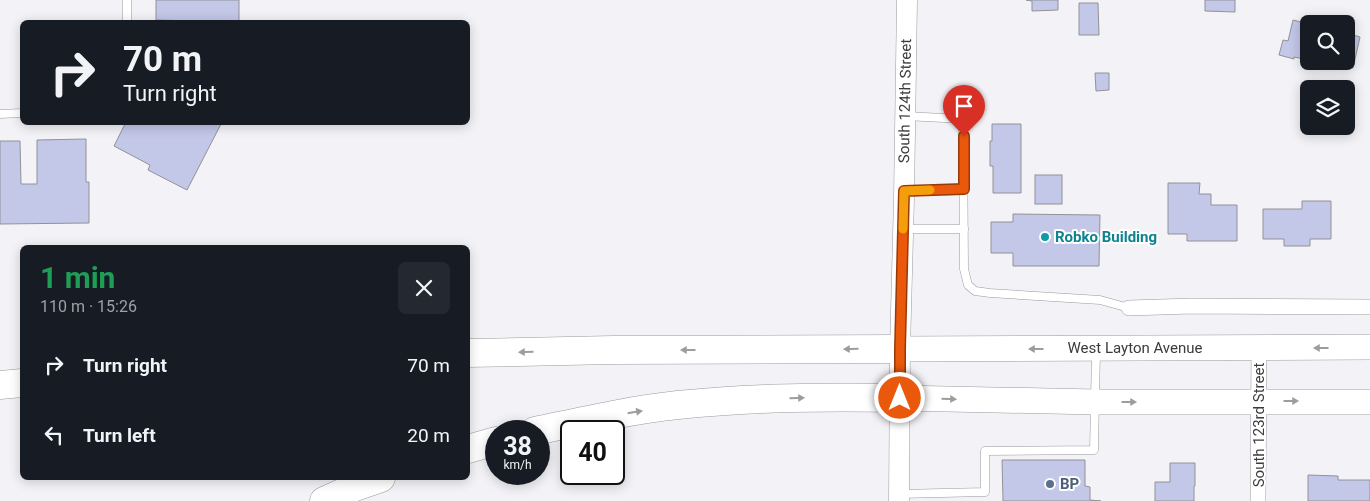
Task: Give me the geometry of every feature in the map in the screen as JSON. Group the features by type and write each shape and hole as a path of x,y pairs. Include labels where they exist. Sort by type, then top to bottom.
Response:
{"highway":[{"path":"470,353 613,350 900,349"},
{"path":"0,385 20,383"},
{"path":"550,428 582,420 678,405 772,398 900,398"},
{"path":"470,448 485,444"},
{"path":"324,501 375,480"}],"main road":[{"name":"West Layton Avenue","path":"900,349 1370,347"},
{"path":"900,398 1096,402 1370,402"}],"street":[{"name":"South 124th Street","path":"899,497 907,0"},
{"path":"1128,308 1192,306 1370,307"},
{"name":"South 123rd Street","path":"1258,501 1260,348"}],"lane":[{"path":"127,0 127,20"},
{"path":"0,114 20,113"},
{"path":"905,116 963,119 964,269 968,285 974,291 1100,300 1128,308"},
{"path":"904,191 964,189"},
{"path":"903,229 964,229"},
{"path":"899,497 985,492 985,451 1094,450 1096,348"}],"building":[{"path":"156,0 239,0 239,20 156,20"},
{"path":"1026,0 1058,0 1058,10 1032,11 1032,1"},
{"path":"1205,0 1235,0 1235,12 1205,11"},
{"path":"1079,3 1098,3 1099,35 1079,35"},
{"path":"1293,20 1300,22 1300,58 1294,57 1294,59 1279,55 1283,40 1288,41"},
{"path":"1355,36 1360,37 1355,59"},
{"path":"1095,73 1109,73 1109,90 1096,91"},
{"path":"992,124 1021,124 1021,193 993,193 993,166 990,166"},
{"path":"124,125 220,125 187,190 148,170 150,165 114,146"},
{"path":"86,139 86,182 89,182 89,223 0,224 0,141 20,141 21,184 37,184 37,140"},
{"path":"1035,175 1062,175 1062,204 1035,204"},
{"path":"1168,183 1200,183 1199,194 1211,194 1211,205 1237,205 1237,241 1187,241 1187,234 1168,234"},
{"path":"1302,201 1331,201 1331,239 1310,239 1310,246 1284,246 1284,239 1263,239 1263,209 1302,209"},
{"name":"Robko Building","path":"1013,214 1100,215 1099,266 1013,266 1013,253 991,253 991,222 1013,222"},
{"path":"1002,460 1085,460 1085,486 1090,487 1090,500 1101,501 1003,501"},
{"path":"1170,463 1195,463 1194,501 1155,501 1155,482 1170,482"},
{"path":"1308,475 1338,476 1338,480 1370,480 1370,501 1308,501"}],"slow traffic":[{"path":"903,229 904,191 930,190"}],"place":[{"name":"Robko Building","path":"1045,237"},
{"name":"BP","path":"1050,484"}],"route":[{"path":"900,398 904,191 964,189 964,136"}]}
